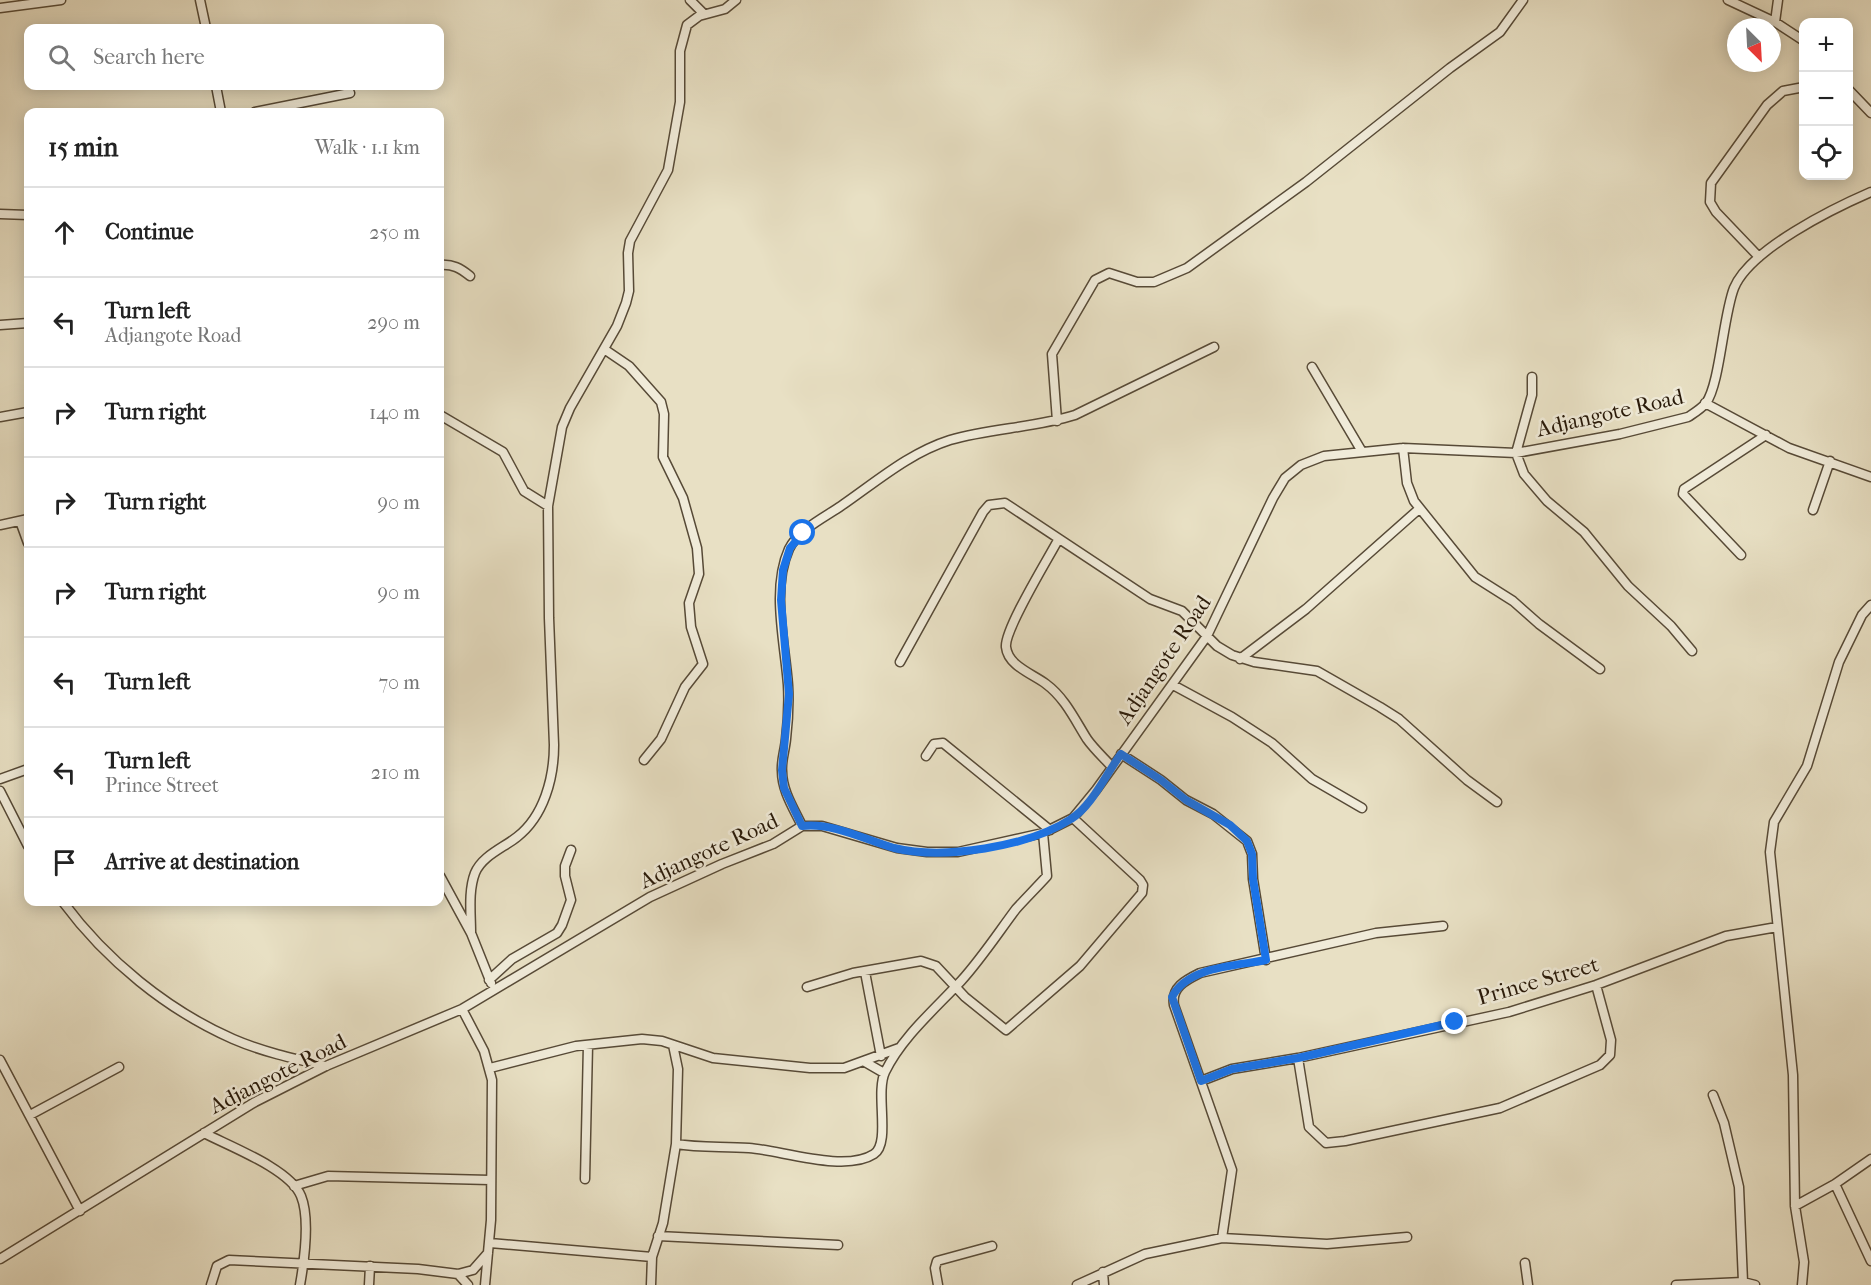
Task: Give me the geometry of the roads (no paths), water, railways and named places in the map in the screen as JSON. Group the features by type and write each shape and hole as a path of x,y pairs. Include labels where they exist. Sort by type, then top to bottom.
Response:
{"street":[{"path":"0,8 61,0"},
{"path":"200,0 205,24"},
{"path":"690,0 704,14"},
{"path":"471,933 472,882 476,871 485,860 528,826 548,788 552,774 554,745 549,618 548,506 562,427 570,408 617,326 629,291 630,241 668,170 680,102 682,37 692,19 725,9 736,0"},
{"path":"1057,421 1052,354 1095,280 1109,273 1137,282 1154,282 1187,268 1306,182 1423,88 1500,32 1523,0"},
{"path":"1728,0 1766,18"},
{"path":"1776,18 1779,0"},
{"path":"1781,26 1799,38"},
{"path":"1759,257 1713,207 1710,202 1711,183 1767,105 1783,91 1799,88"},
{"path":"217,90 220,108"},
{"path":"275,108 350,93"},
{"path":"1853,94 1871,113"},
{"name":"Adjangote Road","path":"0,1259 255,1102 326,1066 462,1009 650,897 722,864 773,844 802,826 822,826 897,848 927,852 958,852 1046,831 1073,819 1207,636 1285,478 1301,465 1324,456 1361,450 1403,448 1516,453 1688,417 1705,404 1710,396 1735,287 1759,257 1807,224 1871,192"},
{"path":"0,214 24,215"},
{"path":"444,265 461,268 470,276"},
{"path":"0,325 24,323"},
{"path":"802,826 784,788 782,770 789,694 781,600 783,570 790,548 803,533 826,516 922,452 949,441 983,432 1057,421 1126,392 1214,347"},
{"path":"604,349 629,366 661,402 664,414 663,457 683,498 697,548 699,573 689,603 691,627 703,664 686,687 661,739 645,760"},
{"path":"1312,367 1361,450"},
{"path":"1532,377 1532,395 1516,453 1524,474 1547,501 1584,532 1628,586 1671,626 1692,651"},
{"path":"1705,404 1789,448 1871,477"},
{"path":"0,417 24,413"},
{"path":"444,417 503,452 524,491 548,506"},
{"path":"1741,555 1683,494 1684,489 1766,435"},
{"path":"1403,448 1407,483 1419,509 1475,577 1514,601 1600,669"},
{"path":"1813,510 1830,461"},
{"path":"900,662 990,505 1005,503 1150,599 1182,611 1217,646 1240,659 1305,668 1328,676 1399,719 1467,780 1497,802"},
{"path":"1240,659 1251,648 1306,609 1419,509"},
{"path":"0,525 24,520"},
{"path":"1058,540 1010,628 1005,645 1006,651 1016,663 1055,693 1073,714 1088,741 1112,766"},
{"path":"1802,1285 1804,1262 1795,1206 1793,1075 1770,852 1774,822 1807,766 1839,662 1862,615 1871,604"},
{"path":"1173,685 1232,717 1272,743 1312,779 1362,808"},
{"path":"676,1144 752,1148 820,1160 866,1158 875,1154 881,1147 880,1098 884,1073 901,1047 964,978 1017,908 1047,876 1046,831 943,743 934,744 926,756"},
{"path":"1121,754 1161,780 1186,800 1230,825 1247,841 1252,854 1253,879 1266,960"},
{"path":"0,779 24,770"},
{"path":"0,791 24,838"},
{"path":"807,987 921,961 936,966 965,997 1006,1030 1080,966 1142,893 1143,885 1140,880 1073,819"},
{"path":"489,980 512,958 557,933 571,900 565,876 565,866 571,850"},
{"path":"444,883 471,933 495,991"},
{"path":"66,906 103,948 160,997 233,1039 326,1066"},
{"path":"1222,1238 1232,1170 1173,1005 1172,997 1176,989 1200,973 1266,960 1376,933 1443,926"},
{"name":"Prince Street","path":"1201,1081 1232,1069 1298,1058 1509,1012 1596,985 1726,936 1777,927"},
{"path":"865,972 881,1056"},
{"path":"964,978 965,997"},
{"path":"1298,1058 1309,1127 1326,1143 1500,1108 1600,1065 1610,1055 1611,1040 1596,985"},
{"path":"462,1009 474,1030 490,1068 492,1080 489,1248 485,1285"},
{"path":"490,1068 540,1053 642,1039 673,1045 713,1058 810,1068 844,1068 901,1047"},
{"path":"651,1285 652,1257 676,1144 678,1069 673,1045"},
{"path":"585,1179 588,1046"},
{"path":"0,1060 80,1211"},
{"path":"865,1062 884,1073"},
{"path":"30,1115 118,1067"},
{"path":"1713,1095 1724,1122 1739,1187 1743,1282"},
{"path":"204,1132 273,1169 294,1186 301,1197 304,1212 304,1262 300,1285"},
{"path":"1795,1206 1835,1184 1871,1160"},
{"path":"294,1186 328,1176 490,1180"},
{"path":"1835,1184 1871,1261"},
{"path":"658,1236 838,1245"},
{"path":"1077,1285 1103,1272 1169,1247 1222,1238 1327,1244 1407,1237"},
{"path":"938,1285 935,1268 937,1261 992,1246"},
{"path":"489,1248 652,1257"},
{"path":"211,1285 217,1266 229,1260 370,1266 458,1274 473,1270 489,1248"},
{"path":"1524,1263 1528,1285"},
{"path":"369,1285 370,1266"},
{"path":"1103,1272 1104,1285"},
{"path":"458,1274 468,1285"},
{"path":"1676,1285 1743,1282 1755,1285"}]}
